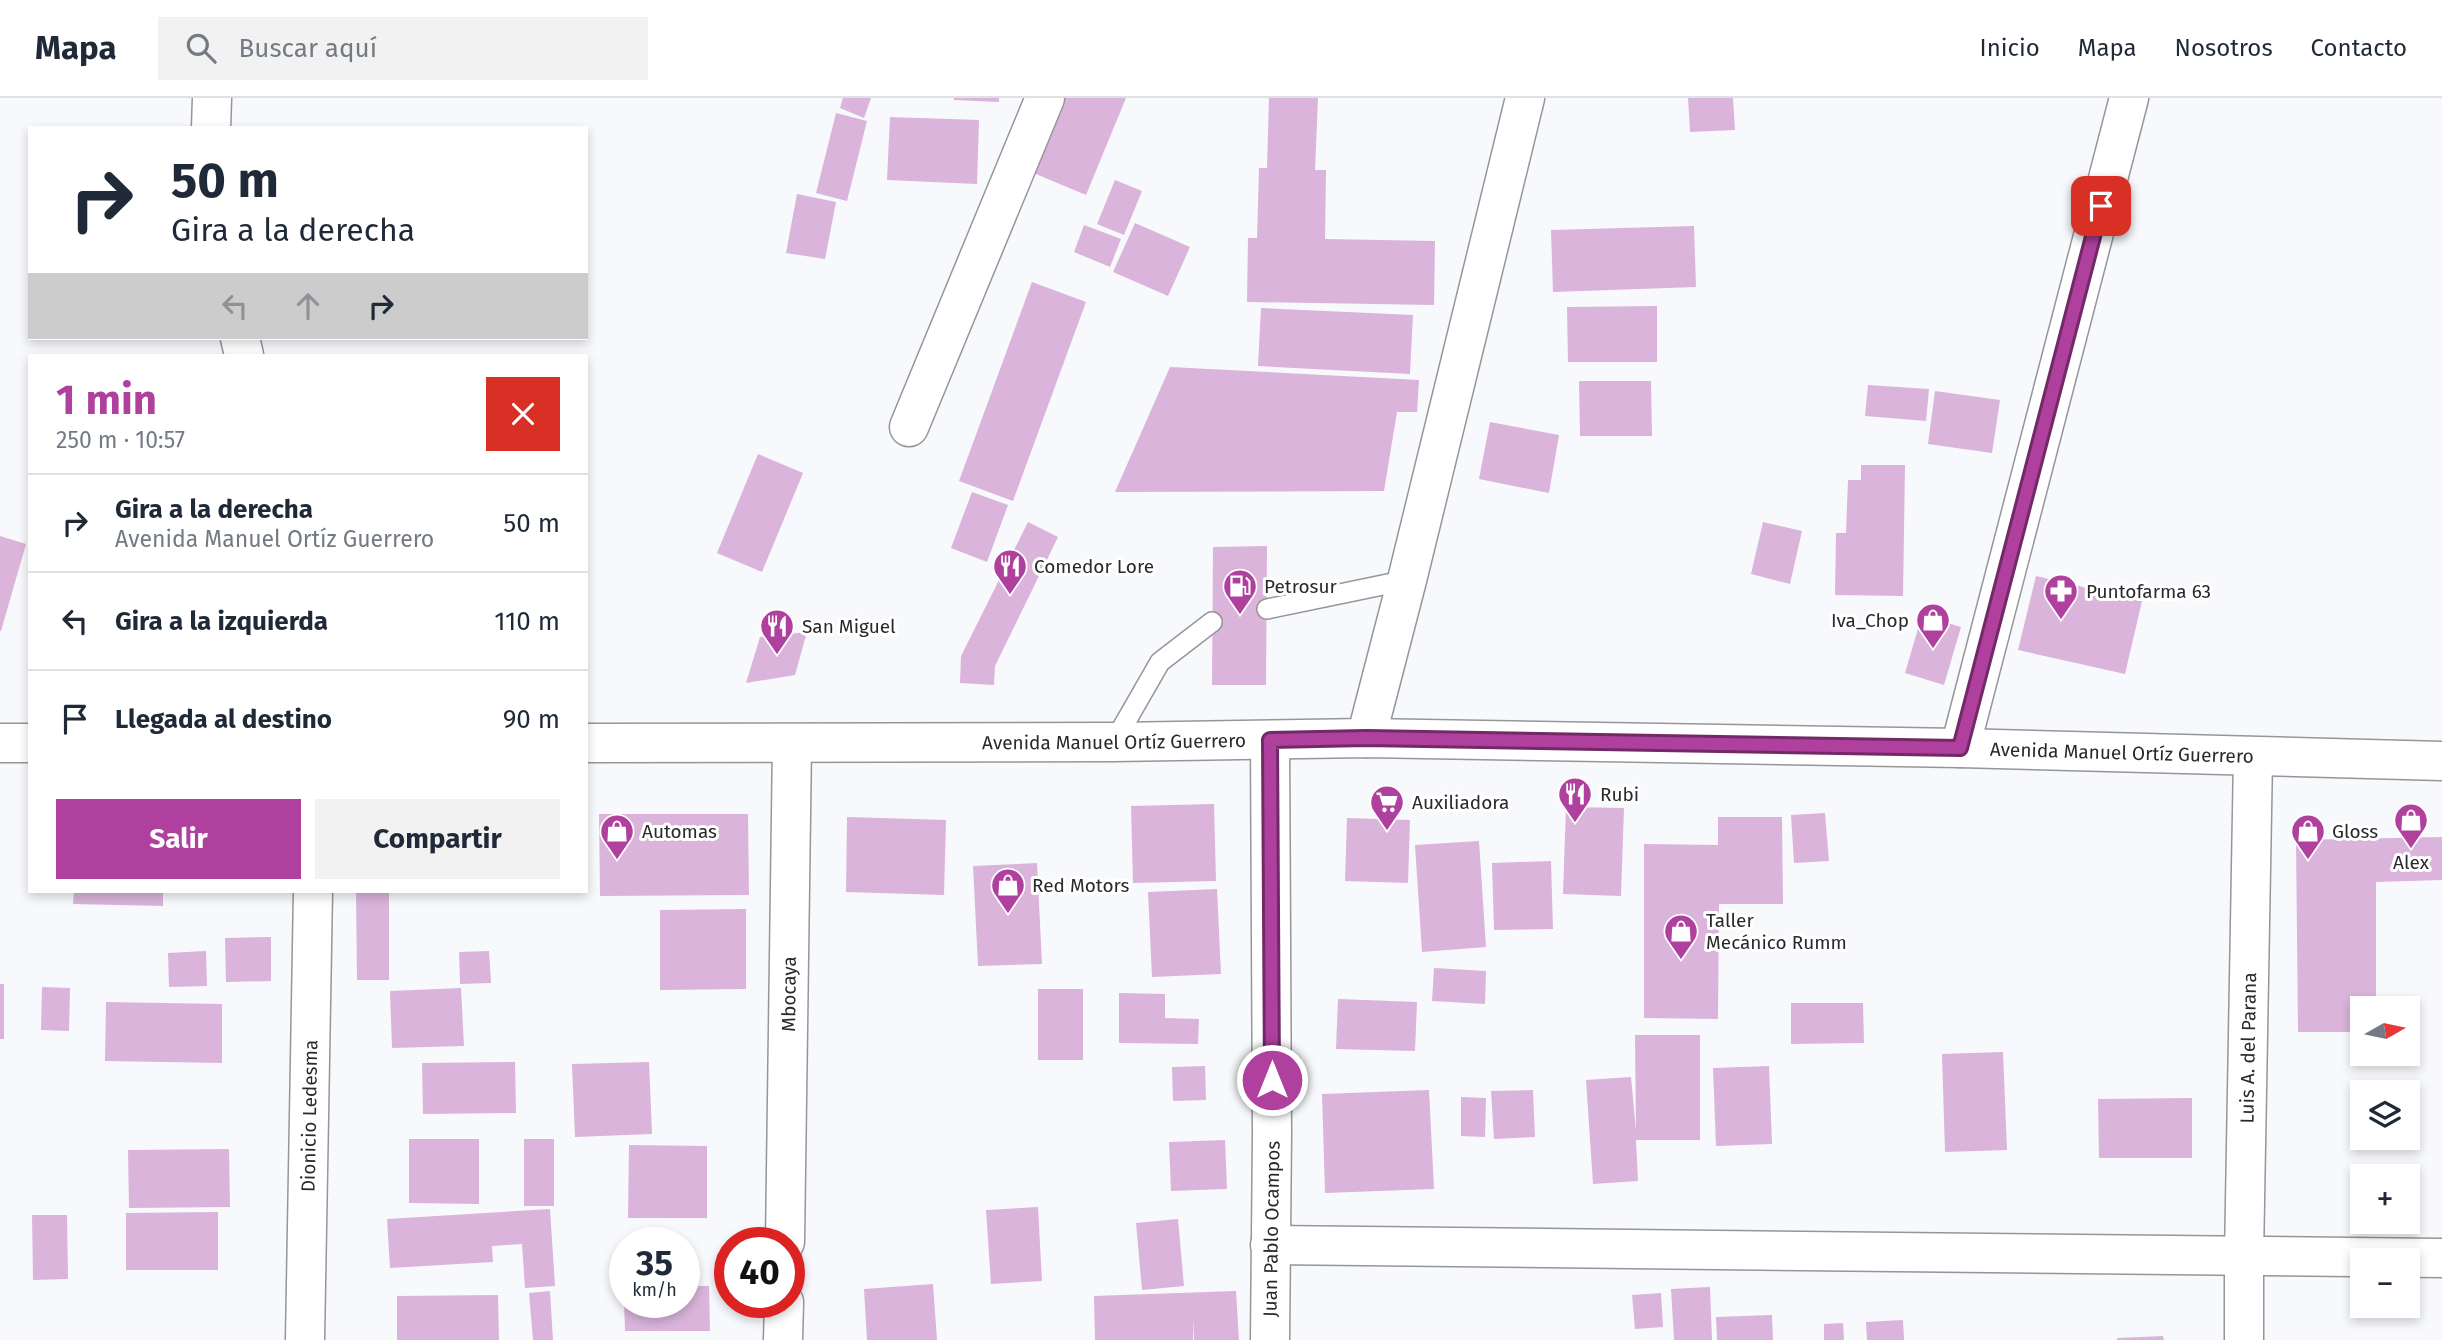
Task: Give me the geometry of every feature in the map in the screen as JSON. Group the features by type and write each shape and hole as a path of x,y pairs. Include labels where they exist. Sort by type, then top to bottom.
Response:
{"street":[{"path":"211,126 212,98"},
{"path":"909,427 1045,98"},
{"path":"1366,738 1525,98"},
{"path":"1960,748 2129,98"},
{"name":"Avenida Manuel Ortíz Guerrero","path":"588,743 1114,742 1366,738 1960,748 2442,761"},
{"name":"Juan Pablo Ocampos","path":"1270,740 1270,1340"},
{"path":"0,743 28,743"},
{"name":"Mbocaya","path":"785,1227 792,744"},
{"name":"Luis A. del Parana","path":"2244,1340 2253,757"},
{"name":"Dionicio Ledesma","path":"305,1340 313,893"},
{"path":"1270,1245 2442,1258"},
{"path":"783,1340 784,1318"}],"lane":[{"path":"1267,609 1407,580"},
{"path":"1114,742 1160,662 1212,622"}],"building":[{"path":"843,98 871,98 864,118 840,108"},
{"path":"999,98 999,102 954,100"},
{"path":"1061,98 1126,98 1086,195 1031,172"},
{"path":"1269,98 1318,98 1315,170 1326,170 1325,239 1435,241 1434,305 1247,302 1248,238 1257,238 1259,168 1267,168"},
{"path":"1688,98 1733,98 1735,130 1690,132"},
{"path":"836,113 867,121 847,201 816,193"},
{"path":"890,117 979,120 977,184 887,180"},
{"path":"1115,180 1142,191 1124,235 1097,224"},
{"path":"797,194 836,202 825,259 786,253"},
{"path":"1135,223 1190,247 1168,296 1113,272"},
{"path":"1084,225 1121,239 1110,267 1074,252"},
{"path":"1694,226 1696,287 1553,292 1551,230"},
{"path":"1032,282 1086,302 1013,501 959,481"},
{"path":"1657,306 1657,362 1568,362 1567,307"},
{"path":"1261,308 1413,315 1410,374 1258,366"},
{"path":"1170,367 1419,380 1417,412 1397,412 1384,491 1115,492"},
{"path":"1579,381 1651,381 1652,436 1580,436"},
{"path":"1868,385 1929,389 1926,421 1865,416"},
{"path":"1935,391 2000,400 1992,453 1928,444"},
{"path":"1490,422 1559,435 1549,493 1479,479"},
{"path":"758,454 803,473 762,572 717,553"},
{"path":"1861,465 1905,465 1903,596 1835,595 1836,533 1846,533 1848,480 1861,480"},
{"path":"972,492 1008,505 987,562 951,548"},
{"name":"Comedor Lore","path":"1028,522 1058,537 995,666 994,685 960,683 961,656"},
{"path":"1763,522 1802,531 1790,584 1751,574"},
{"path":"0,536 26,544 1,631 0,631"},
{"name":"Petrosur","path":"1267,546 1266,685 1212,685 1213,547"},
{"name":"Puntofarma 63","path":"2036,576 2142,601 2125,674 2018,650"},
{"name":"Iva_Chop","path":"1922,615 1961,627 1944,685 1905,673"},
{"name":"San Miguel","path":"807,632 795,675 746,683 760,637"},
{"path":"1214,804 1216,881 1133,883 1131,806"},
{"path":"1566,807 1624,808 1621,896 1563,894"},
{"path":"1825,813 1829,861 1794,863 1791,815"},
{"path":"599,814 748,814 749,895 600,896"},
{"path":"847,817 946,820 944,895 846,892"},
{"name":"Taller Mecánico Rumm","path":"1718,817 1782,817 1783,904 1719,904 1718,1019 1644,1018 1644,844 1718,845"},
{"path":"1347,818 1410,820 1408,883 1345,881"},
{"path":"2442,837 2442,880 2376,882 2376,996 2350,996 2350,1032 2298,1032 2296,840"},
{"path":"1479,841 1486,947 1422,952 1415,845"},
{"path":"1551,861 1553,929 1494,930 1492,863"},
{"name":"Red Motors","path":"1037,863 1042,964 978,966 973,866"},
{"path":"1217,889 1221,974 1152,977 1148,892"},
{"path":"74,893 163,893 163,906 73,904"},
{"path":"356,893 389,893 389,980 357,980"},
{"path":"746,909 746,989 660,990 660,910"},
{"path":"271,937 271,981 226,982 225,938"},
{"path":"206,951 207,986 169,987 168,953"},
{"path":"489,951 491,983 460,984 459,952"},
{"path":"1434,968 1486,971 1485,1004 1432,1001"},
{"path":"0,984 4,984 4,1039 0,1039"},
{"path":"42,987 70,988 69,1031 41,1030"},
{"path":"461,988 464,1046 392,1048 390,991"},
{"path":"1038,989 1083,989 1083,1060 1038,1060"},
{"path":"1119,993 1165,994 1165,1018 1199,1019 1198,1044 1119,1043"},
{"path":"1338,999 1417,1002 1415,1051 1336,1049"},
{"path":"106,1002 222,1004 222,1063 105,1061"},
{"path":"1791,1003 1863,1003 1864,1043 1791,1044"},
{"path":"1635,1035 1700,1035 1700,1140 1636,1140 1638,1181 1593,1184 1586,1080 1631,1077 1636,1131"},
{"path":"2003,1052 2007,1150 1945,1152 1942,1054"},
{"path":"515,1062 516,1113 423,1114 422,1063"},
{"path":"649,1062 652,1134 575,1137 572,1064"},
{"path":"1205,1066 1206,1100 1173,1101 1172,1067"},
{"path":"1769,1066 1772,1144 1716,1146 1713,1068"},
{"path":"1429,1090 1434,1189 1325,1193 1322,1094"},
{"path":"1533,1090 1535,1137 1494,1139 1491,1091"},
{"path":"1461,1097 1486,1098 1485,1137 1461,1136"},
{"path":"2192,1098 2192,1158 2099,1158 2098,1099"},
{"path":"409,1139 479,1139 479,1204 409,1203"},
{"path":"524,1139 554,1139 554,1206 524,1206"},
{"path":"1225,1140 1227,1189 1171,1191 1169,1142"},
{"path":"629,1145 707,1146 707,1218 628,1218"},
{"path":"229,1149 230,1207 129,1208 128,1150"},
{"path":"1038,1207 1042,1281 991,1284 986,1210"},
{"path":"550,1209 555,1286 525,1288 522,1244 492,1246 493,1262 390,1268 387,1219"},
{"path":"218,1212 218,1270 126,1270 126,1213"},
{"path":"32,1215 67,1215 68,1279 33,1280"},
{"path":"1178,1219 1184,1286 1142,1290 1136,1223"},
{"path":"933,1284 937,1340 867,1340 864,1289"},
{"path":"700,1286 709,1286 710,1331 625,1331 625,1318 700,1318"},
{"path":"1710,1287 1712,1340 1674,1340 1671,1289"},
{"path":"550,1291 553,1340 533,1340 529,1293"},
{"path":"1236,1291 1239,1340 1194,1340 1193,1318 1193,1340 1095,1340 1094,1296"},
{"path":"1661,1293 1663,1327 1635,1329 1632,1295"},
{"path":"498,1295 499,1340 397,1340 397,1296"},
{"path":"1772,1315 1773,1340 1717,1340 1716,1317"},
{"path":"1903,1320 1904,1340 1867,1340 1866,1322"},
{"path":"1843,1323 1844,1340 1824,1340 1824,1324"},
{"path":"2163,1336 2164,1340 2117,1340 2117,1338"}],"place":[{"name":"Comedor Lore","path":"1010,596"},
{"name":"Petrosur","path":"1240,616"},
{"name":"Puntofarma 63","path":"2061,621"},
{"name":"Iva_Chop","path":"1933,650"},
{"name":"San Miguel","path":"777,656"},
{"name":"Rubi","path":"1575,824"},
{"name":"Auxiliadora","path":"1387,832"},
{"name":"Alex","path":"2411,850"},
{"name":"Automas","path":"617,861"},
{"name":"Gloss","path":"2308,861"},
{"name":"Red Motors","path":"1008,915"},
{"name":"Taller Mecánico Rumm","path":"1681,961"}],"route":[{"path":"1272,1080 1270,740 1366,738 1960,748 2101,206"}]}
